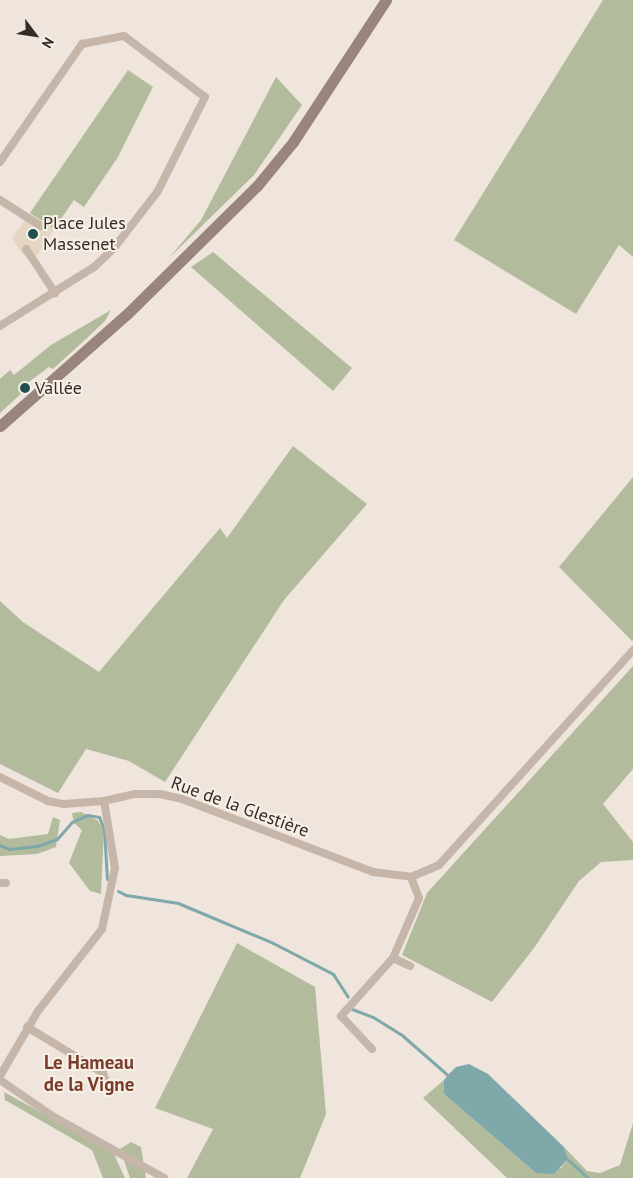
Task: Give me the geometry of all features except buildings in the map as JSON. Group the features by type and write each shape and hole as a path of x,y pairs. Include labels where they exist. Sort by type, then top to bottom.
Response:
{"main road":[{"path":"0,426 127,314 257,186 293,142 386,0"}],"street":[{"path":"0,162 82,44 124,36 205,97 158,191 143,212 94,267 0,326"},
{"path":"0,200 41,226"},
{"path":"26,249 55,293"},
{"name":"Rue de la Glestière","path":"0,778 48,801 64,804 104,801 135,794 160,794 182,799 373,872 411,877 439,866 633,650"},
{"path":"0,1076 27,1027 102,929 115,868 104,801"},
{"path":"372,1049 341,1016 392,958 418,898 411,877"},
{"path":"392,958 410,966"},
{"path":"27,1027 103,1073 106,1083"},
{"path":"0,1080 54,1117 164,1178"}],"green space":[{"path":"603,0 633,0 633,257 619,245 576,314 454,240"},
{"path":"128,70 153,87 118,157 84,207 74,200 54,229 30,213"},
{"path":"276,77 302,105 254,175 169,258 201,220"},
{"path":"213,252 352,368 333,391 191,267"},
{"path":"111,310 105,321 87,338 53,369 49,367 22,387 23,392 0,413 0,379 10,370 14,375 51,345"},
{"path":"293,446 367,504 284,600 165,782 129,761 86,749 58,793 0,764 0,601 23,622 99,672 220,528 227,538"},
{"path":"633,477 633,640 632,641 559,567"},
{"path":"633,666 633,769 603,804 633,842 633,860 601,862 579,881 534,948 492,1002 402,955 427,893"},
{"path":"81,812 97,820 104,829 101,894 90,891 69,863 82,830 74,823 72,813"},
{"path":"53,817 60,820 56,847 37,854 0,856 0,835 9,839 48,834"},
{"path":"237,943 315,987 326,1114 300,1178 187,1178 213,1129 155,1108"},
{"path":"444,1080 444,1094 536,1173 561,1168 568,1159 564,1147 587,1171 600,1173 620,1165 633,1123 633,1178 507,1178 423,1098"},
{"path":"4,1092 113,1152 125,1178 103,1178 92,1150 5,1100"},
{"path":"131,1142 141,1147 146,1178 130,1178 120,1149"}],"shaded area":[{"name":"Place Jules Massenet","path":"30,213 54,229 36,257 22,254 12,238"}],"water":[{"path":"469,1064 488,1074 564,1147 568,1159 554,1174 536,1173 444,1094 444,1080 448,1075 456,1067"}],"waterway":[{"path":"0,845 9,849 37,846 57,839 72,822 87,815 99,817 104,829 107,879"},
{"path":"118,891 126,895 178,903 273,943 333,974 348,997"},
{"path":"352,1009 373,1017 403,1036 450,1077"},
{"path":"566,1158 588,1178"}],"place":[{"name":"Place Jules Massenet","path":"33,234"},
{"name":"Vallée","path":"25,388"}],"district":[{"name":"Le Hameau de la Vigne","path":"89,1074"}]}
